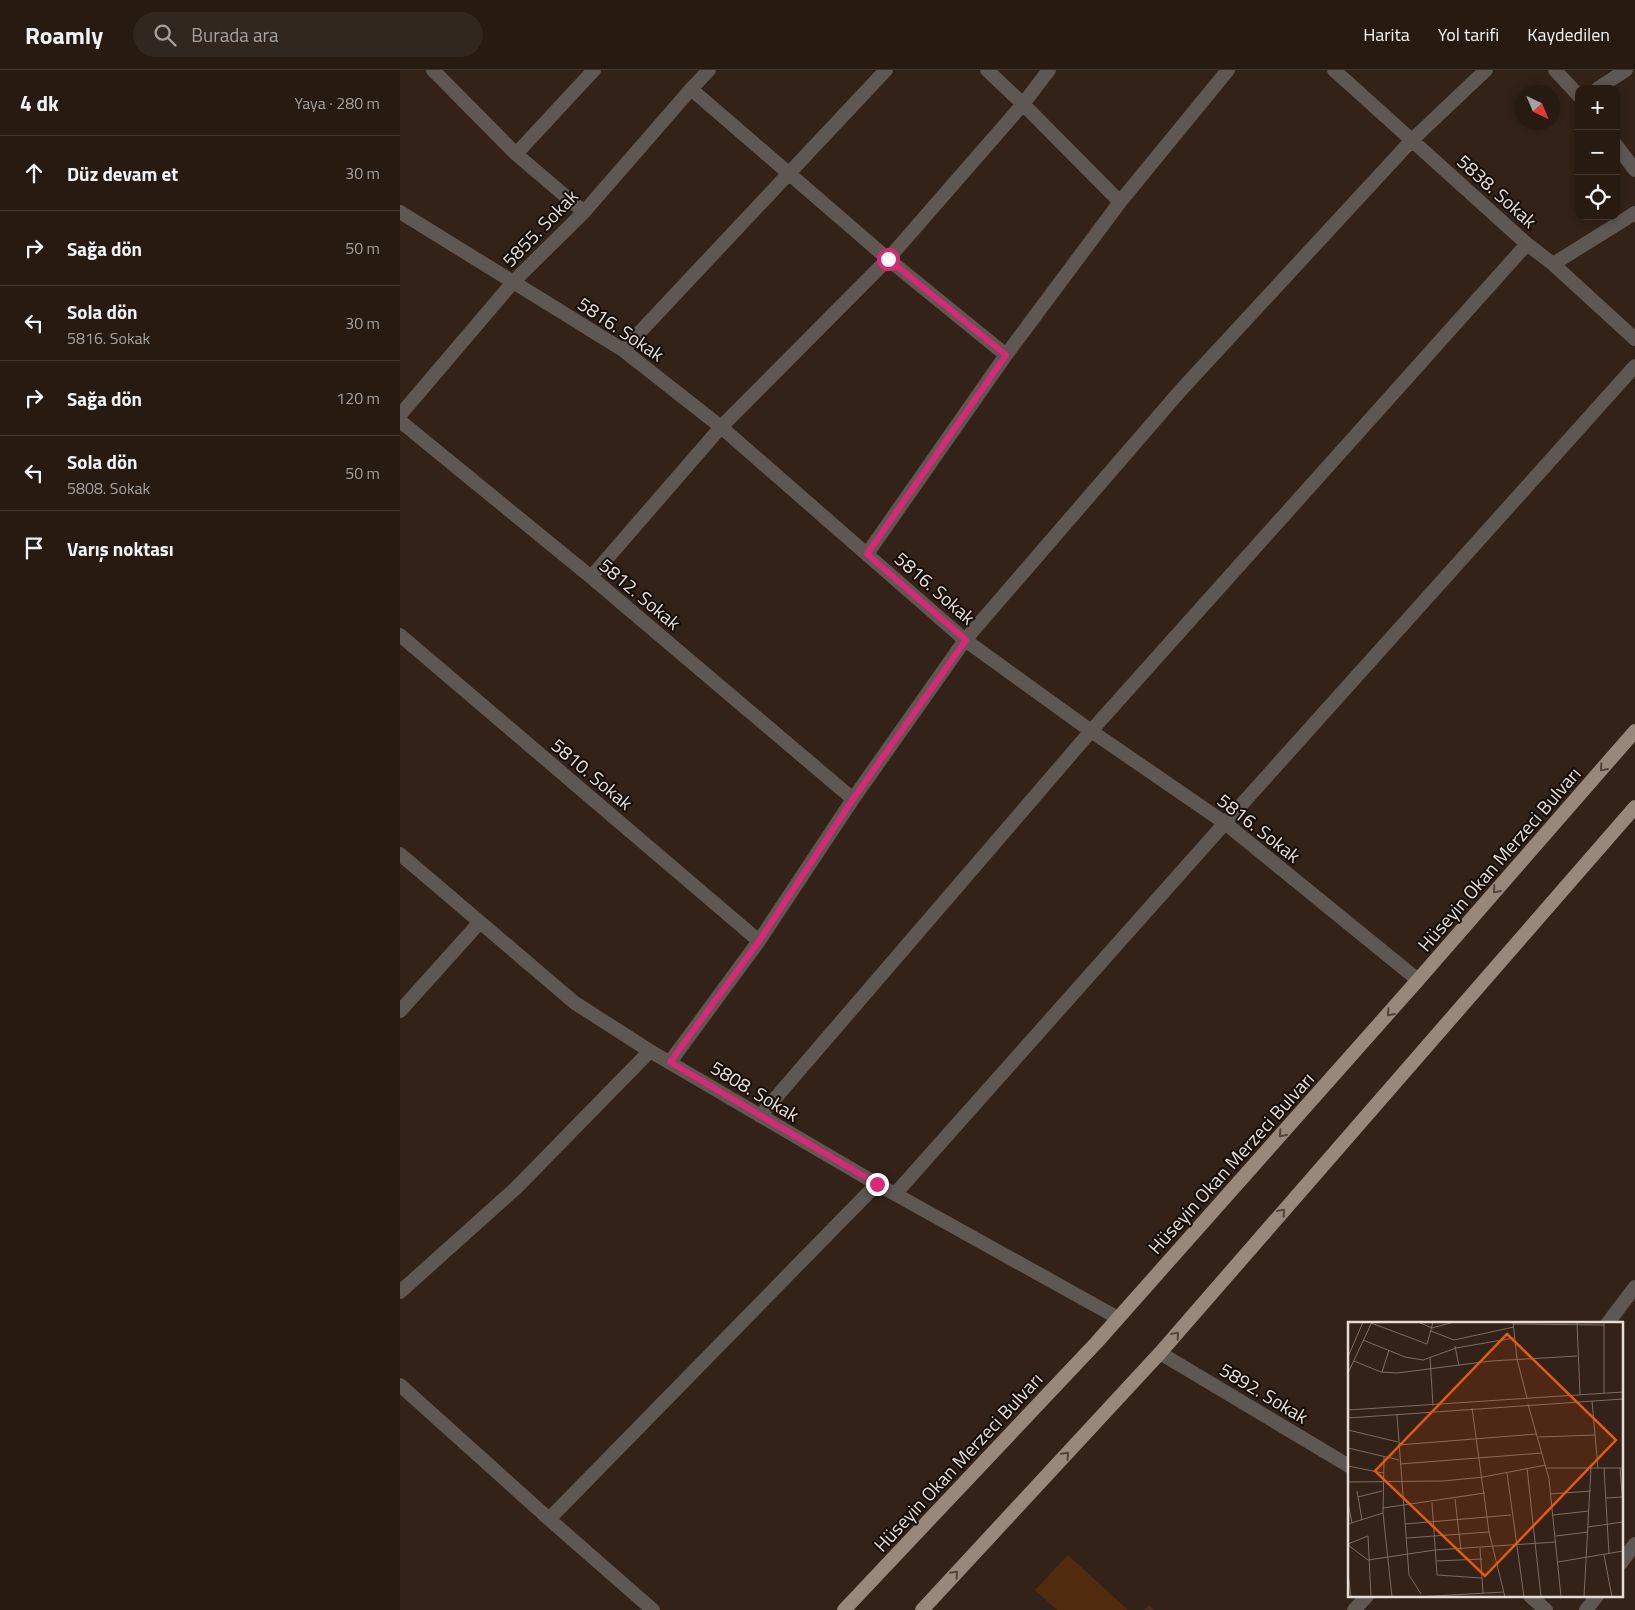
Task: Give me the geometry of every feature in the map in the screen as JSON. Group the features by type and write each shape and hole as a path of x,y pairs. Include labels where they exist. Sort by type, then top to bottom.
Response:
{"main road":[{"name":"Hüseyin Okan Merzeci Bulvarı","path":"844,1610 1118,1318 1418,980 1635,731"},
{"path":"922,1610 1160,1353 1635,808"}],"street":[{"path":"433,70 516,154 584,212"},
{"path":"516,154 594,70"},
{"name":"5855. Sokak","path":"400,415 514,281 584,212 709,70"},
{"path":"623,350 886,70"},
{"path":"987,70 1120,202"},
{"path":"591,578 721,427 888,259 1023,104 1049,70"},
{"path":"867,554 1006,355 1120,202 1228,70"},
{"name":"5838. Sokak","path":"1334,70 1635,339"},
{"path":"670,1062 759,941 853,799 966,640 1181,390 1412,140 1486,70"},
{"path":"1556,70 1575,91"},
{"path":"1603,85 1626,70"},
{"path":"691,89 888,259 1006,355"},
{"path":"1620,150 1635,170"},
{"name":"5816. Sokak","path":"400,212 623,350 721,427 966,640 1091,731 1225,823 1418,980"},
{"path":"1553,264 1635,213"},
{"path":"760,1116 1091,731 1527,244"},
{"path":"895,1194 1635,366"},
{"name":"5812. Sokak","path":"400,422 591,578 853,799"},
{"name":"5810. Sokak","path":"400,635 759,941"},
{"name":"5808. Sokak","path":"400,854 575,1003 650,1051 877,1184 1118,1318"},
{"path":"400,1011 480,922"},
{"path":"400,1292 516,1188 650,1051"},
{"path":"549,1519 877,1184"},
{"path":"1609,1322 1635,1287"},
{"name":"5892. Sokak","path":"1160,1353 1348,1465"},
{"path":"400,1385 549,1519 654,1610"},
{"path":"1622,1562 1635,1544"},
{"path":"1354,1610 1365,1598"},
{"path":"1532,1598 1546,1610"},
{"path":"1586,1610 1595,1598"}],"building":[{"path":"1068,1555 1128,1610 1057,1610 1035,1590"},
{"path":"1149,1605 1155,1610 1144,1610"}],"route":[{"path":"877,1184 670,1062 759,941 853,799 966,640 867,554 1006,355 888,259"}]}
